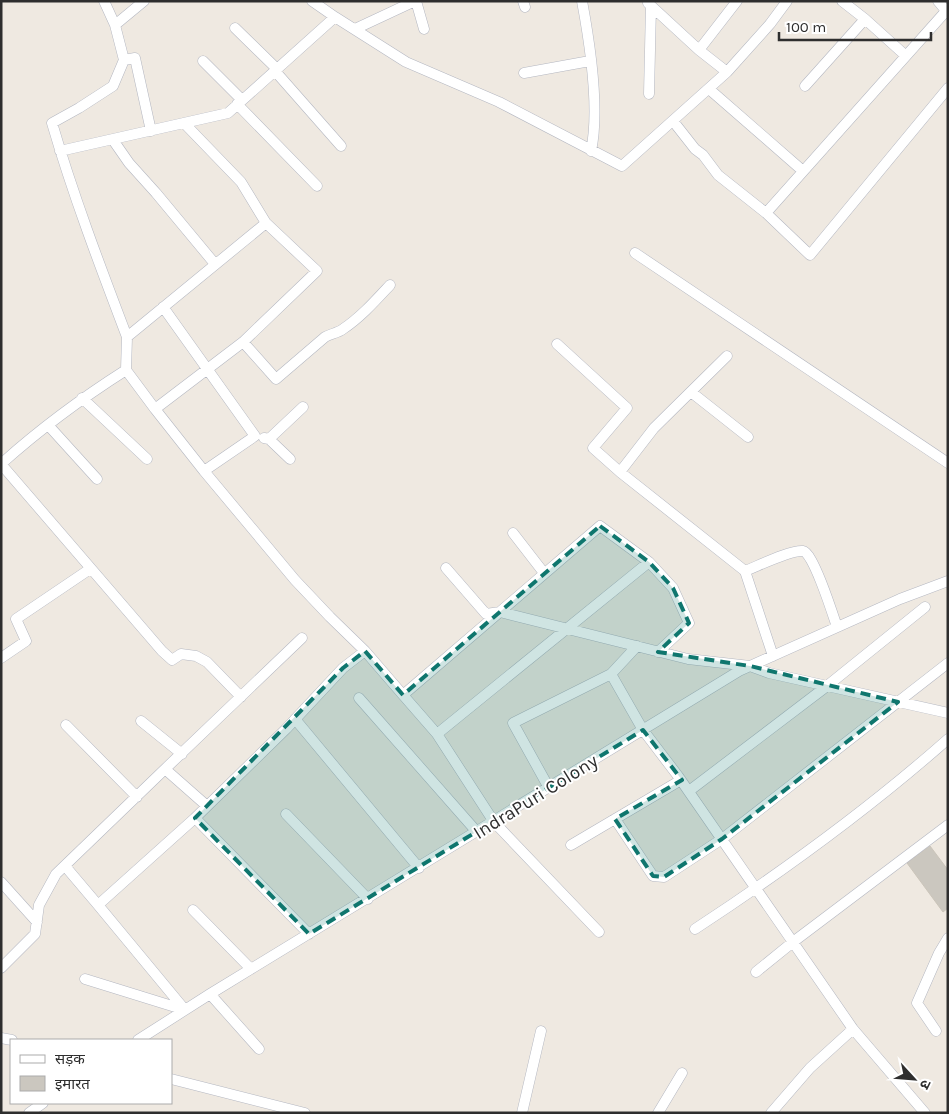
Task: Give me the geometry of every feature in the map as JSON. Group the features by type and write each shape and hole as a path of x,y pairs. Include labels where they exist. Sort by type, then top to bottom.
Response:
{"street":[{"path":"104,1 116,25 124,60 112,86 80,108 52,122 60,151 127,336 126,370 204,471 295,580 365,651 437,734 494,822 599,932"},
{"path":"116,25 144,1"},
{"path":"312,1 335,18 406,62 499,102 622,166 727,72 770,24 787,1"},
{"path":"355,29 400,4 416,1 424,28"},
{"path":"582,1 594,106 594,138 591,151"},
{"path":"700,50 737,1"},
{"path":"842,1 906,56"},
{"path":"766,213 947,11 938,1"},
{"path":"648,3 727,72"},
{"path":"648,3 650,94"},
{"path":"60,151 228,113 335,18"},
{"path":"805,86 865,19"},
{"path":"235,28 276,70 341,146"},
{"path":"124,60 135,58 151,131"},
{"path":"203,61 317,186"},
{"path":"524,74 590,61"},
{"path":"709,88 803,171"},
{"path":"673,121 718,175 766,213 810,255 948,88"},
{"path":"155,409 243,342 317,271 266,223 241,182 184,124"},
{"path":"113,140 129,163 216,264"},
{"path":"127,336 266,223"},
{"path":"635,254 948,463"},
{"path":"243,342 276,379 325,337 332,332 341,331 367,310 390,285"},
{"path":"163,307 206,370 255,436 269,439 290,459"},
{"path":"557,344 627,408 593,448 620,472 745,572 773,656"},
{"path":"620,472 654,428 727,356"},
{"path":"126,370 82,398 31,437 1,464 162,651 172,660 180,654 196,656 207,662 241,697"},
{"path":"692,392 748,437"},
{"path":"82,398 148,459"},
{"path":"269,439 303,407"},
{"path":"48,425 97,479"},
{"path":"204,471 255,436"},
{"path":"403,695 600,526 649,562 673,588 689,623 658,652"},
{"path":"513,533 544,573"},
{"path":"745,572 794,552 807,552 814,563 837,627"},
{"path":"437,734 649,562"},
{"path":"446,568 486,614 500,612 688,659 750,666 769,673 948,713"},
{"path":"1,658 26,641 16,619 90,569"},
{"name":"IndraPuri Colony","path":"140,1039 210,994 750,666 900,599 948,581"},
{"path":"688,791 827,686 925,608"},
{"path":"1,968 35,934 39,905 56,874 302,638"},
{"path":"549,788 513,723 611,674 638,646"},
{"path":"98,904 195,818 295,719 343,668 365,651"},
{"path":"615,819 653,876 664,878 722,839 948,664"},
{"path":"611,674 643,730 681,780 853,1029 925,1113"},
{"path":"359,698 477,832"},
{"path":"295,719 419,868"},
{"path":"141,721 182,754"},
{"path":"66,725 137,796"},
{"path":"694,929 757,889 909,773 948,739"},
{"path":"165,769 207,806"},
{"path":"571,844 681,780"},
{"path":"286,814 368,899"},
{"path":"195,818 309,934"},
{"path":"756,972 948,825"},
{"path":"65,866 185,1010"},
{"path":"1,882 37,922"},
{"path":"193,910 251,969"},
{"path":"936,1031 917,1003 939,953 948,938"},
{"path":"85,979 185,1010"},
{"path":"210,994 259,1049"},
{"path":"771,1113 810,1068 853,1029"},
{"path":"522,1113 541,1032"},
{"path":"658,1113 682,1073"},
{"path":"172,1079 305,1113"},
{"path":"29,1113 42,1104"}],"highlighted area":[{"path":"600,526 649,562 673,588 689,623 658,652 750,666 898,702 722,839 664,877 653,876 615,819 682,780 643,730 309,934 195,818 343,668 365,651 403,695"}],"building":[{"path":"930,846 948,870 948,908 943,912 907,863"}]}
